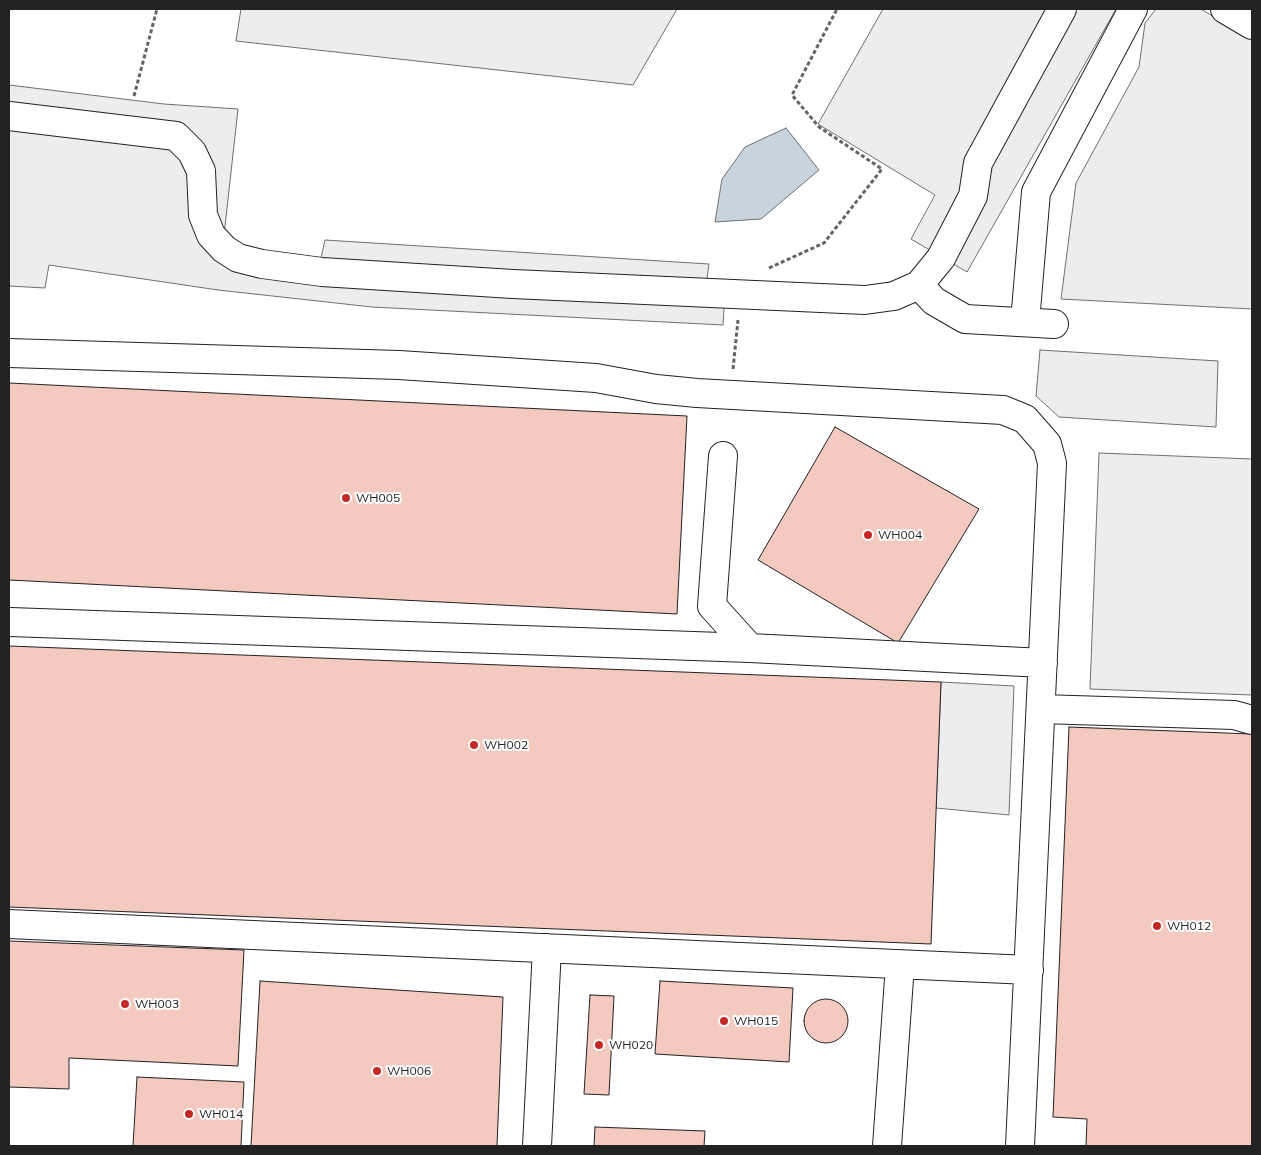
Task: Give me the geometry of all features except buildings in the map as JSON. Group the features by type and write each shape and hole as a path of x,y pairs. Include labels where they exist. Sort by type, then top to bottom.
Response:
{"lane":[{"path":"9,116 176,136 192,152 201,171 203,215 211,235 224,249 238,258 262,264 322,272 494,283 865,300 894,296 919,285 942,258 973,196 978,162 1062,9"},
{"path":"1025,322 1036,192 1133,9"},
{"path":"1225,9 1252,25"},
{"path":"919,285 934,301 965,319 1054,324"},
{"path":"9,353 418,366 596,378 656,389 697,393 1003,410 1014,413 1033,427 1047,444 1052,463 1020,1146"},
{"path":"723,456 712,606 750,648"},
{"path":"10,622 750,648 1043,663"},
{"path":"1040,709 1234,715 1252,720"},
{"path":"9,924 1028,970"},
{"path":"537,1146 547,948"},
{"path":"886,1146 900,965"}],"path":[{"path":"134,96 157,9"},
{"path":"837,9 792,95 819,127 882,170"}],"shaded area":[{"path":"241,9 677,9 633,85 236,41"},
{"path":"883,9 1116,9 967,272 911,239 935,195 818,124"},
{"path":"1156,9 1201,9 1252,40 1252,309 1061,299 1076,183 1139,67 1145,23"},
{"path":"9,85 164,104 238,109 224,235 246,251 321,258 325,240 709,264 705,293 725,293 723,325 372,307 218,290 49,265 45,288 9,286"},
{"path":"786,128 819,170 761,219 715,222 722,179 745,147"},
{"path":"1040,350 1218,361 1216,427 1059,417 1036,396"},
{"path":"1099,453 1252,459 1252,695 1090,689"},
{"path":"941,682 1014,686 1009,815 936,808"}],"place":[{"name":"WH005","path":"346,498"},
{"name":"WH004","path":"868,535"},
{"name":"WH002","path":"474,745"},
{"name":"WH012","path":"1157,926"},
{"name":"WH003","path":"125,1004"},
{"name":"WH015","path":"724,1021"},
{"name":"WH020","path":"599,1045"},
{"name":"WH006","path":"377,1071"},
{"name":"WH014","path":"189,1114"}]}
